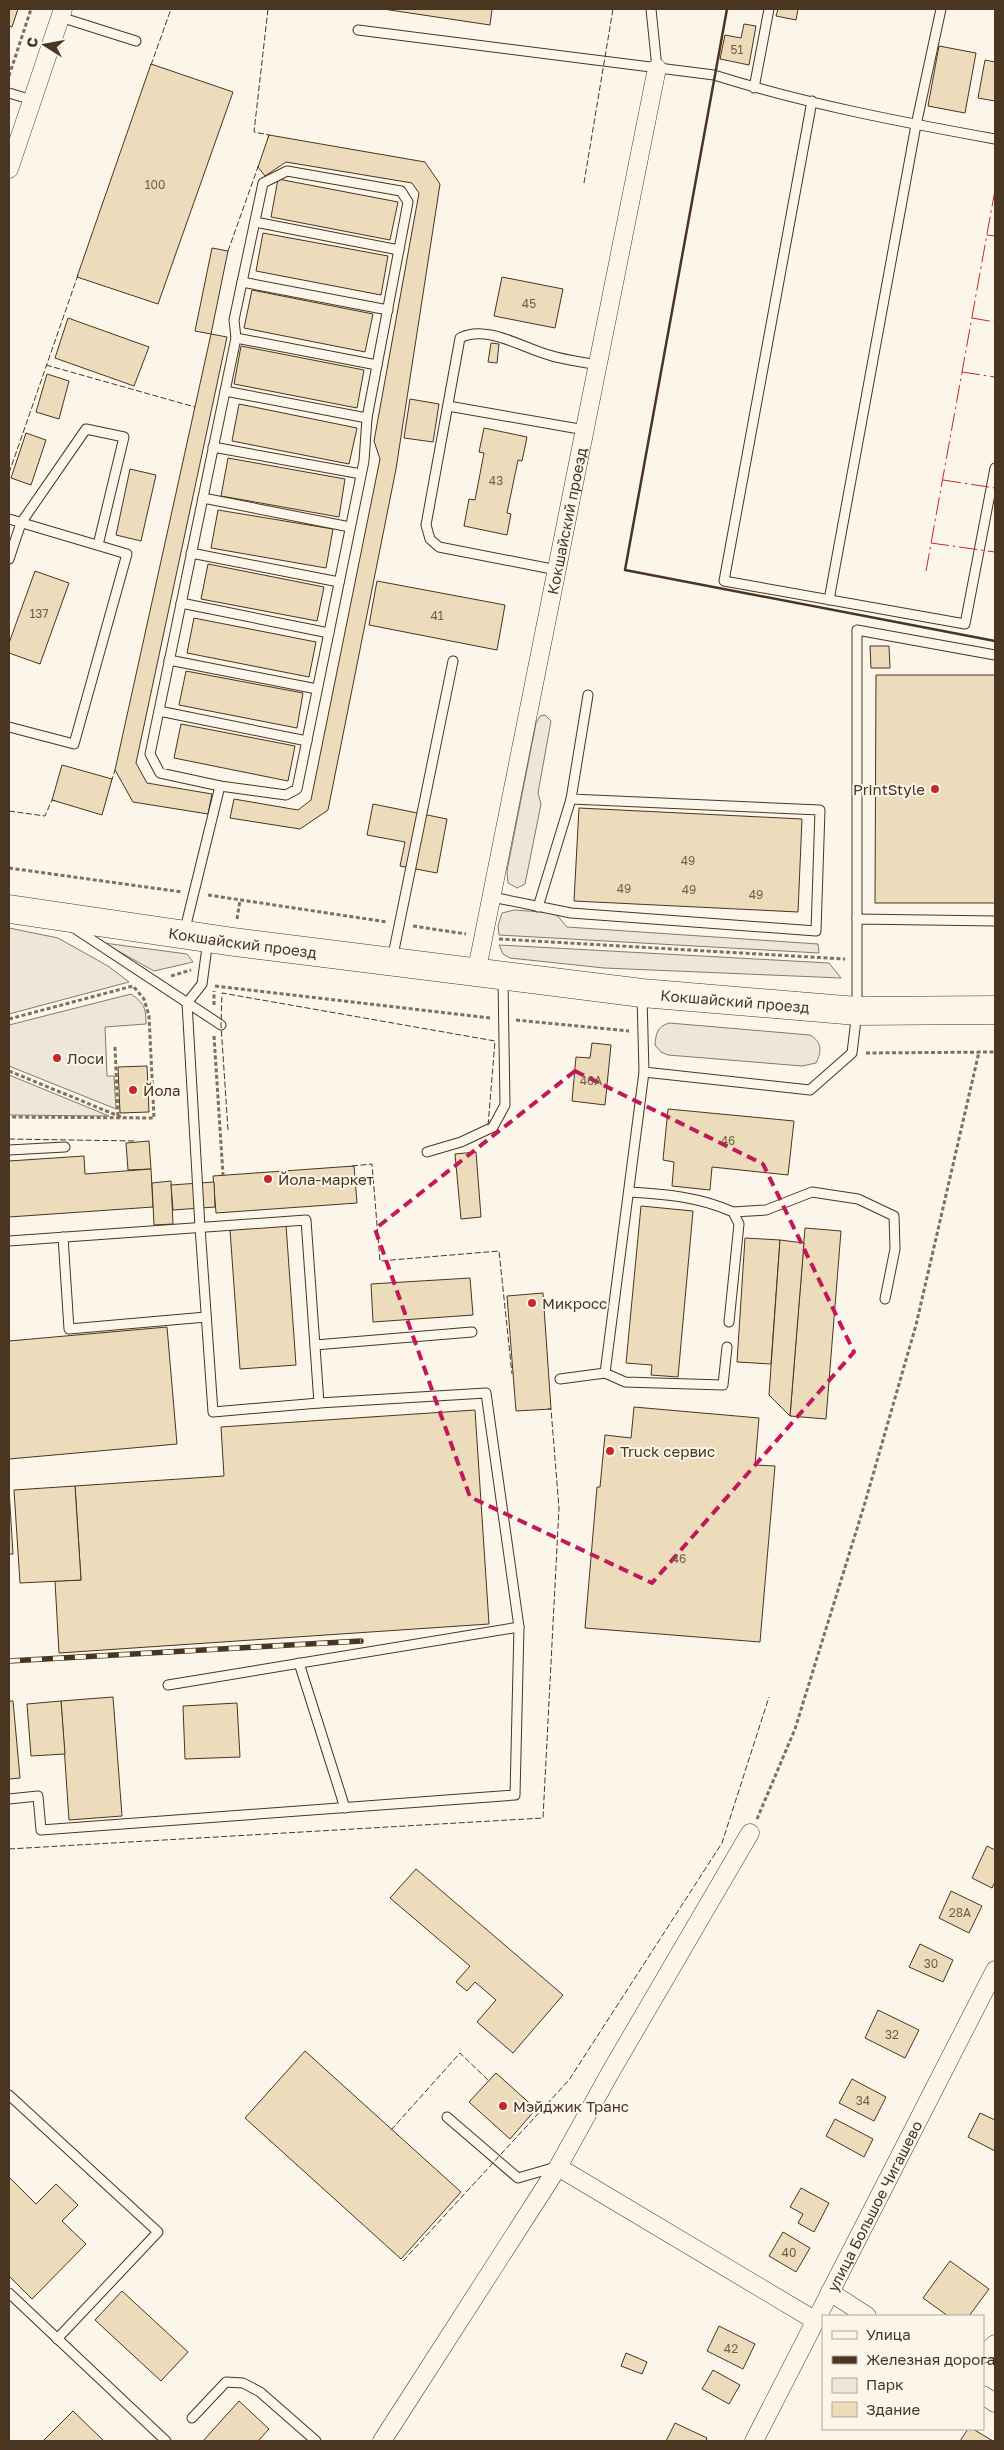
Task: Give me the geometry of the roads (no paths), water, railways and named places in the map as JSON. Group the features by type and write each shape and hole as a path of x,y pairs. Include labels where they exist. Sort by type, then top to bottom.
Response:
{"main road":[{"name":"Кокшайский проезд","path":"9,909 196,937 391,963 642,993 857,1010 995,1010"}],"street":[{"path":"9,169 15,126 32,100 61,13"},
{"name":"Кокшайский проезд","path":"476,974 658,68"},
{"path":"382,2441 558,2166 750,1833"},
{"name":"улица Большое Чигашево","path":"754,2441 995,1970"},
{"path":"558,2166 816,2321"},
{"path":"830,2292 865,2315"},
{"path":"984,2353 995,2344"},
{"path":"984,2396 995,2403"}],"lane":[{"path":"652,9 658,68"},
{"path":"754,88 769,9"},
{"path":"829,600 916,125 941,9"},
{"path":"61,13 136,41"},
{"path":"358,30 714,75 754,88 916,125 995,139"},
{"path":"9,92 32,100"},
{"path":"812,101 724,581 965,624 995,468"},
{"path":"287,171 401,190 408,202 399,250 367,418 361,474 297,789 286,796 220,786 160,773 150,754 236,338 234,320 263,183 287,171"},
{"path":"255,222 399,250"},
{"path":"242,282 388,310"},
{"path":"557,570 439,547 430,539 426,525 460,338 468,334 488,335 513,342 549,356 598,365"},
{"path":"236,338 378,365"},
{"path":"225,391 367,418"},
{"path":"448,406 585,430"},
{"path":"9,559 21,523 86,429 124,438 98,545"},
{"path":"213,447 361,474"},
{"path":"203,498 350,527"},
{"path":"9,519 126,554 74,744 9,727"},
{"path":"192,553 339,582"},
{"path":"181,604 329,633"},
{"path":"644,1072 810,1090 852,1053 857,1010 856,630 995,655"},
{"path":"169,660 318,688"},
{"path":"391,963 454,661"},
{"path":"538,907 571,799 588,694"},
{"path":"158,711 307,741"},
{"path":"9,1799 38,1796 41,1830 515,1795 519,1627 486,1393 319,1403 213,1412 187,1003 202,984 196,937 194,893 220,786"},
{"path":"492,897 571,913 816,931 820,810 571,799"},
{"path":"58,916 221,1024"},
{"path":"857,919 995,921"},
{"path":"427,1152 461,1142 493,1127 505,1106 503,977"},
{"path":"605,1373 644,1072 642,993"},
{"path":"9,1150 65,1147"},
{"path":"629,1192 669,1194 715,1204 733,1212 766,1210 812,1192 858,1199 894,1216 895,1248 885,1299"},
{"path":"729,1322 739,1224 733,1212"},
{"path":"9,1241 306,1220 319,1403"},
{"path":"63,1237 69,1329 206,1317"},
{"path":"315,1345 472,1332"},
{"path":"560,1379 605,1373 625,1382 723,1385 727,1347"},
{"path":"168,1684 519,1627"},
{"path":"299,1663 345,1808"},
{"path":"10,2097 158,2232 57,2338"},
{"path":"448,2117 518,2178 558,2166"},
{"path":"9,2293 166,2441"},
{"path":"192,2418 226,2382 243,2383 260,2392 316,2441"}],"railway":[{"path":"9,1661 361,1641"}],"place":[{"name":"PrintStyle","path":"935,789"},
{"name":"Лоси","path":"57,1058"},
{"name":"Йола","path":"133,1090"},
{"name":"Йола-маркет","path":"268,1179"},
{"name":"Микросс","path":"532,1303"},
{"name":"Truck сервис","path":"610,1451"},
{"name":"Мэйджик Транс","path":"503,2106"}]}
